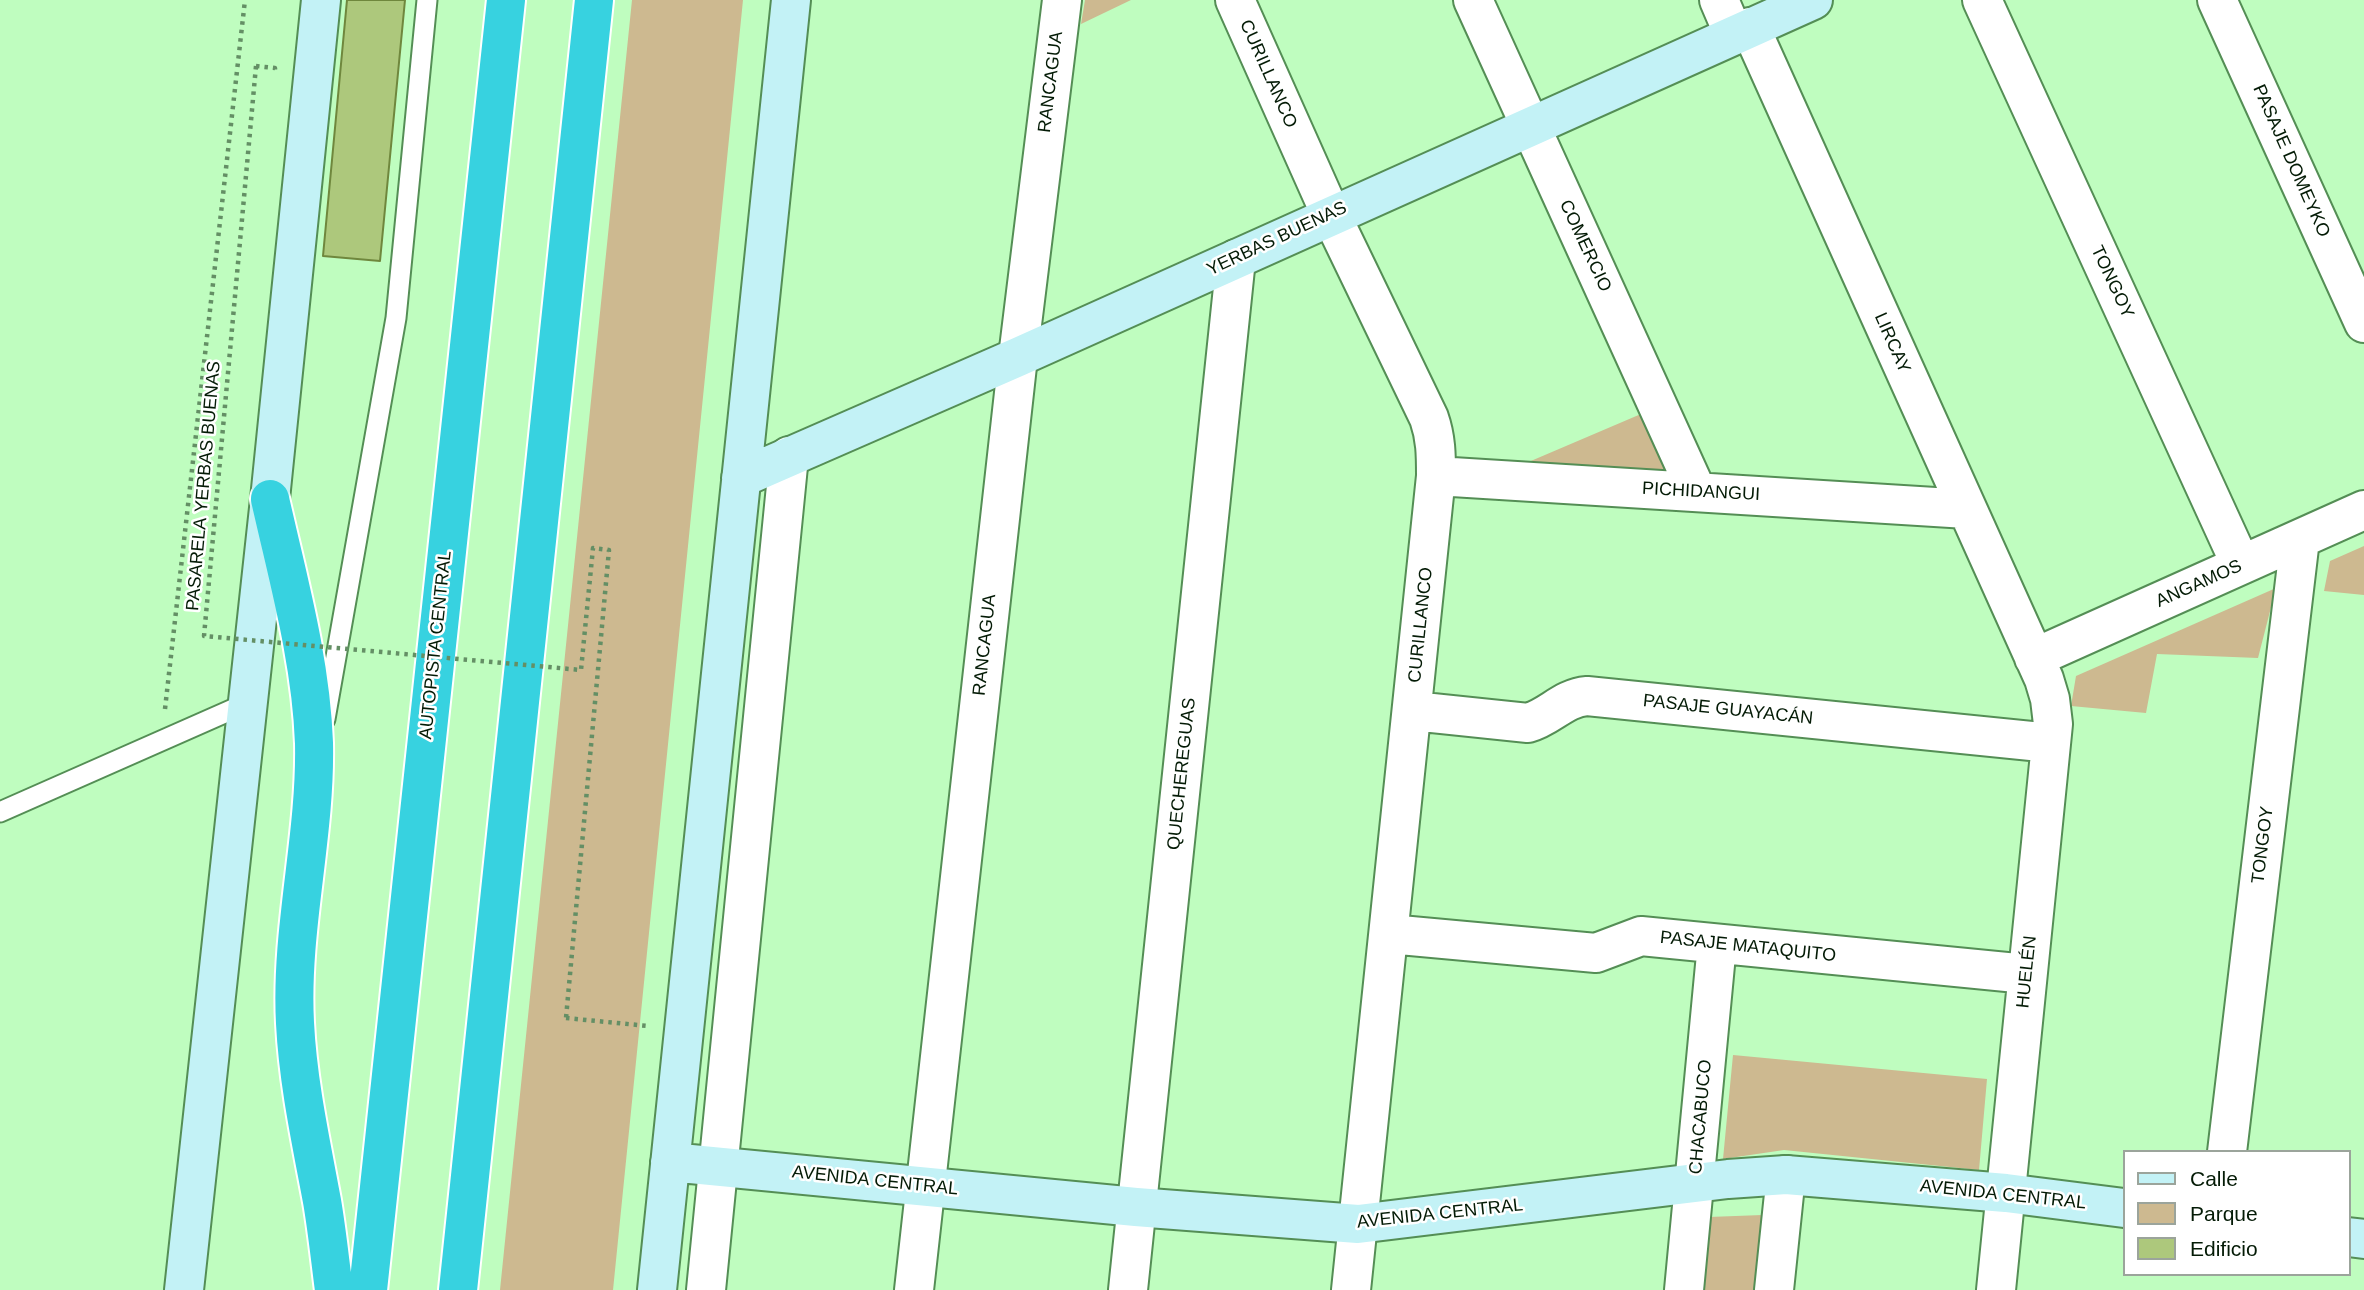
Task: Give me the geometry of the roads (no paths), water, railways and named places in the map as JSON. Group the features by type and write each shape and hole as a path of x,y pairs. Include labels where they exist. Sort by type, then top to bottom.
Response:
{"highway":[{"name":"AUTOPISTA CENTRAL","path":"368,1290 506,0"},
{"path":"458,1290 594,0"},
{"path":"270,499 306,664 312,709 313,783 297,934 295,1023 298,1069 323,1204 334,1290"}],"street":[{"path":"184,1290 321,0"},
{"path":"657,1290 792,0"},
{"name":"RANCAGUA","path":"914,1290 1018,357 1062,0"},
{"name":"CURILLANCO","path":"1235,0 1331,215 1435,435 1436,476 1413,711 1351,1290"},
{"name":"COMERCIO","path":"1473,0 1697,492"},
{"name":"LIRCAY","path":"1719,0 1742,31 1967,509 2034,658"},
{"name":"YERBAS BUENAS","path":"741,478 1018,357 1813,0"},
{"name":"TONGOY","path":"1982,0 2241,565"},
{"name":"PASAJE DOMEYKO","path":"2217,0 2364,323"},
{"name":"QUECHEREGUAS","path":"1128,1290 1236,259"},
{"path":"706,1290 789,456"},
{"name":"PICHIDANGUI","path":"1436,476 1967,509"},
{"name":"ANGAMOS","path":"2034,658 2364,510"},
{"name":"TONGOY","path":"2227,1150 2300,539"},
{"name":"HUELÉN","path":"1996,1290 2053,724 2050,699 2034,658"},
{"name":"PASAJE GUAYACÁN","path":"1413,711 1528,723 1537,721 1572,698 1587,696 2051,743"},
{"name":"PASAJE MATAQUITO","path":"1389,934 1596,953 1641,936 2026,974"},
{"name":"CHACABUCO","path":"1684,1290 1717,944"},
{"name":"AVENIDA CENTRAL","path":"670,1161 1136,1207 1358,1224 1786,1175 2006,1193 2122,1208"},
{"path":"1773,1290 1786,1175"}],"lane":[{"path":"313,783 396,318 427,0"},
{"path":"0,812 247,703"}]}
